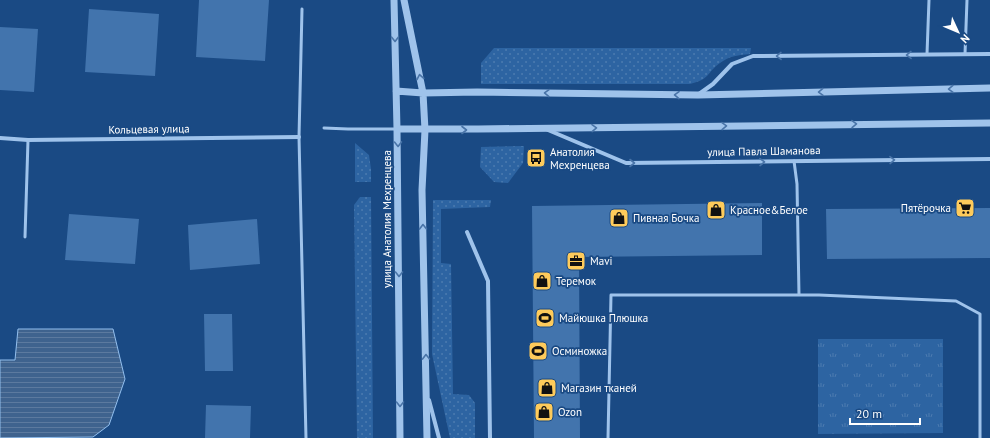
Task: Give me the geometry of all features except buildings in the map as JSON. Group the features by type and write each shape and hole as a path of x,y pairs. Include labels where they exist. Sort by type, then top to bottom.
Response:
{"street":[{"name":"улица Анатолия Мехренцева","path":"394,0 397,129 400,438"},
{"path":"404,0 423,93 425,130 422,190 427,438"},
{"path":"698,95 713,84 732,64 753,56 990,54"},
{"path":"396,91 423,93 477,92 698,95 990,88"},
{"name":"улица Павла Шаманова","path":"397,129 425,130 990,123"},
{"name":"улица Павла Шаманова","path":"544,128 626,163 990,159"},
{"name":"Кольцевая улица","path":"0,138 28,140 299,137"},
{"path":"467,232 488,281 490,438"},
{"path":"427,392 439,438"}],"lane":[{"path":"927,54 929,0"},
{"path":"965,54 967,0"},
{"path":"302,9 299,137 306,438"},
{"path":"324,128 348,130 397,129"},
{"path":"25,237 28,140"},
{"path":"794,161 797,184 799,295"},
{"path":"608,438 611,295 799,295 956,301 980,314 980,438"}],"green space":[{"path":"494,48 751,48 750,54 738,55 723,61 705,78 690,84 481,84 481,63"},
{"path":"355,143 369,155 371,182 355,182"},
{"path":"524,146 523,163 508,183 494,182 480,167 481,147"},
{"path":"360,197 371,197 373,438 357,438 354,205"},
{"path":"433,200 491,200 490,207 441,209 441,263 451,264 453,394 469,395 475,403 475,438 450,438 432,354"},
{"path":"818,339 943,339 943,433 818,434"}],"shaded area":[{"path":"18,329 113,329 125,379 109,425 93,437 0,438 0,360 15,360"}],"place":[{"name":"Анатолия Мехренцева","path":"536,158"},
{"name":"Пятёрочка","path":"965,208"},
{"name":"Красное&Белое","path":"716,210"},
{"name":"Пивная Бочка","path":"619,218"},
{"name":"Mavi","path":"576,261"},
{"name":"Теремок","path":"542,281"},
{"name":"Майюшка Плюшка","path":"545,318"},
{"name":"Осминожка","path":"538,351"},
{"name":"Магазин тканей","path":"547,388"},
{"name":"Ozon","path":"544,412"}]}
